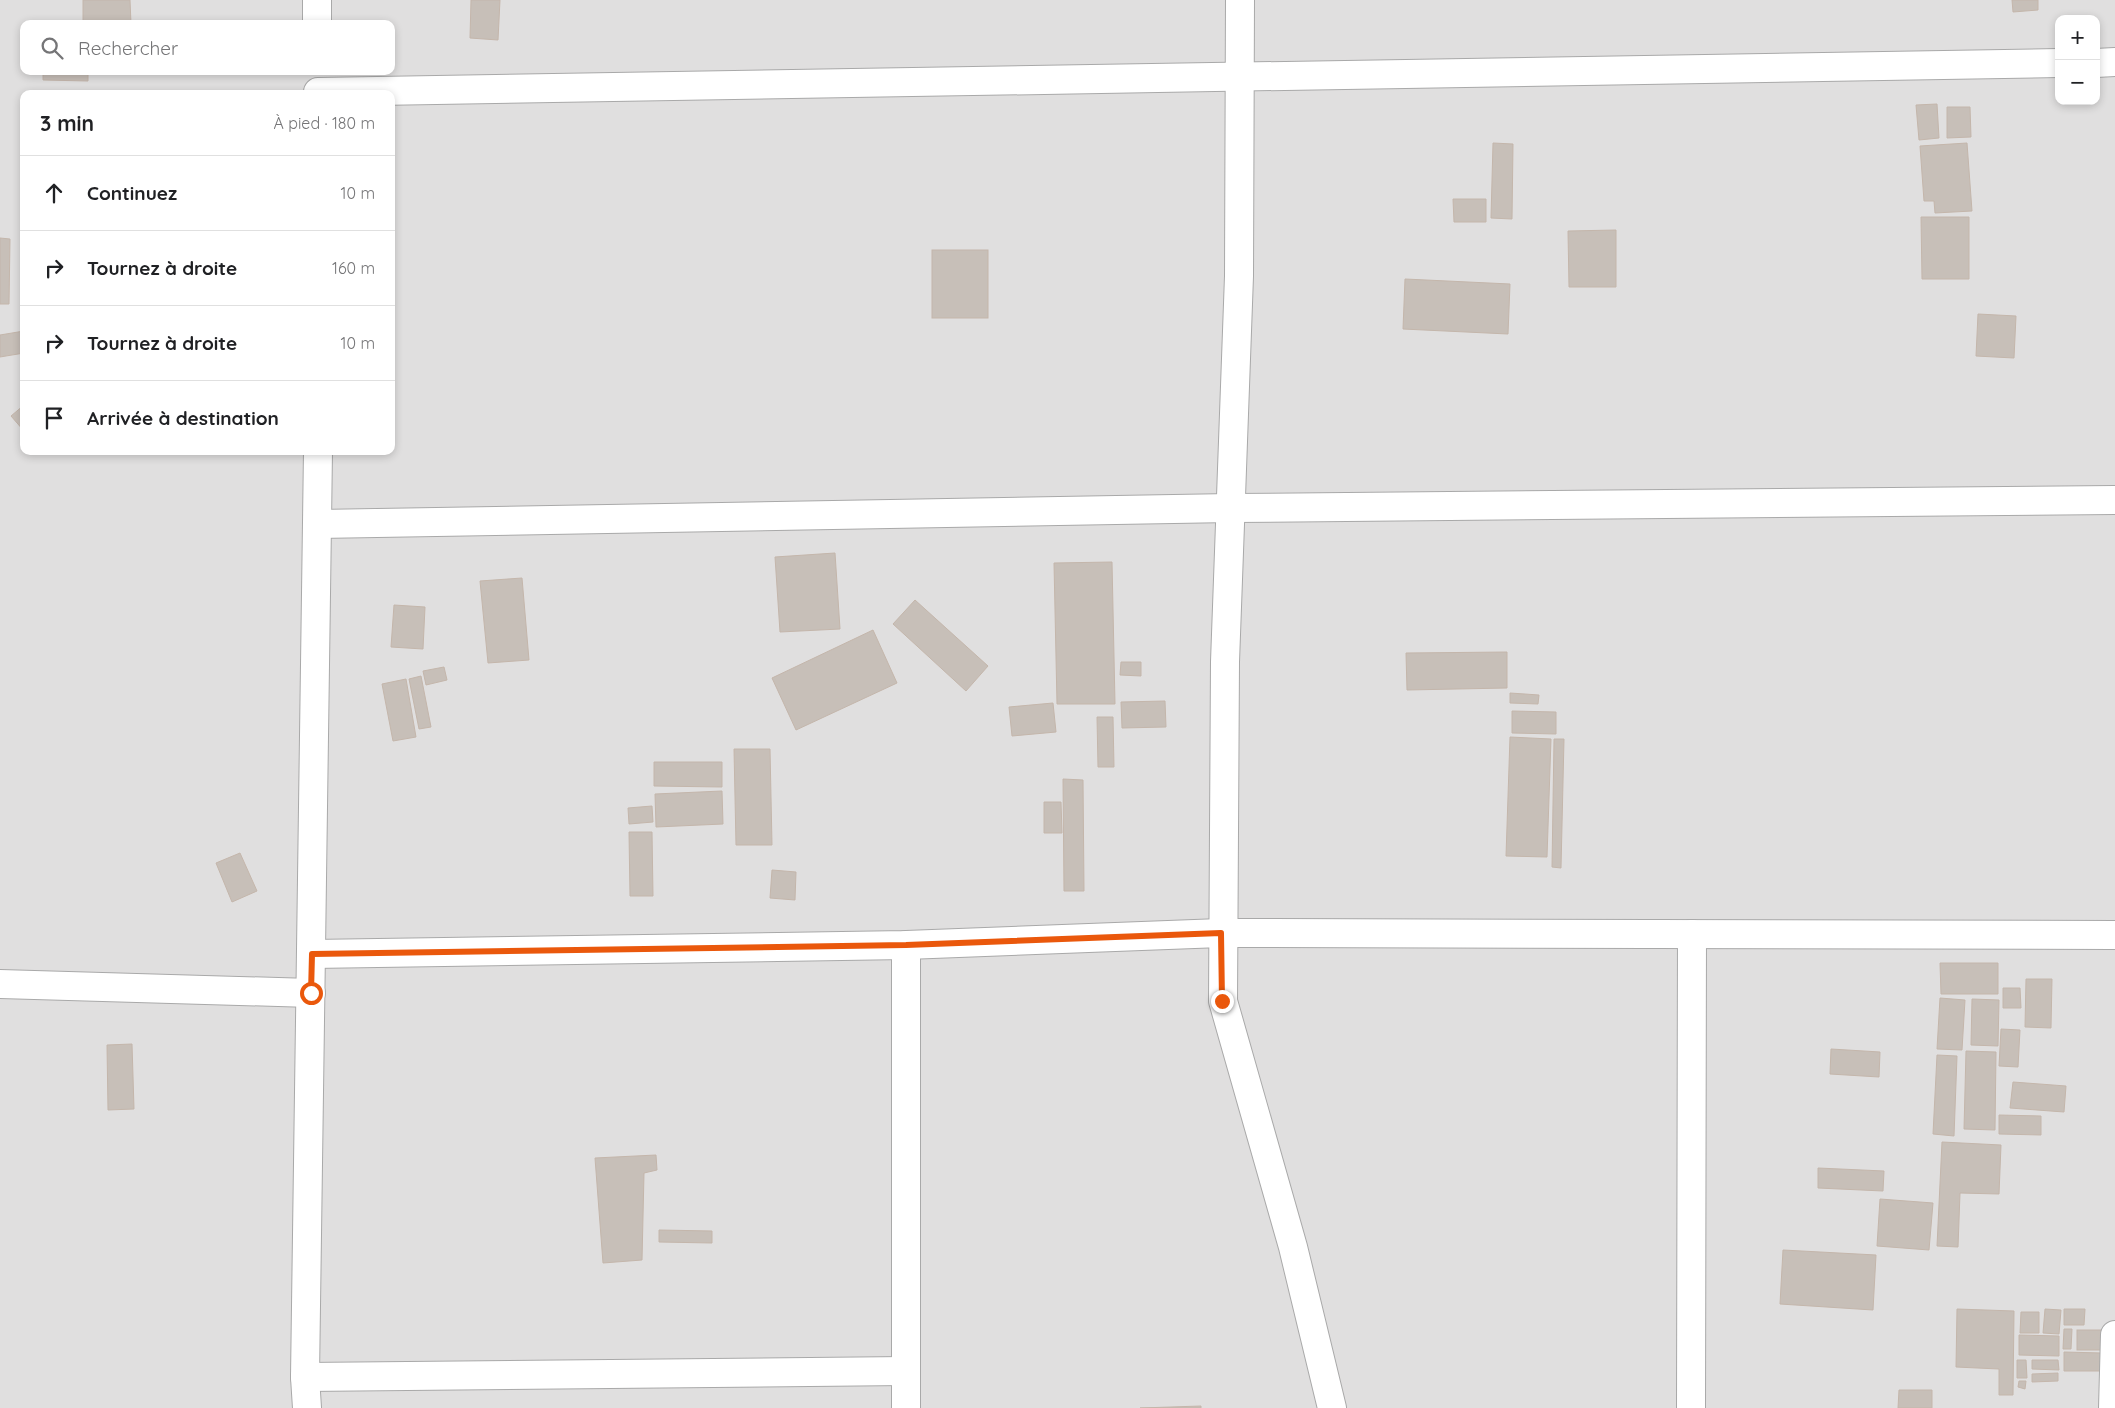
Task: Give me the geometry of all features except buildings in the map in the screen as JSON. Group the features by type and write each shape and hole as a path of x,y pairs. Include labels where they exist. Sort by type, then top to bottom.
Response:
{"street":[{"path":"317,0 317,20"},
{"path":"1240,0 1239,276 1225,662 1221,933 1222,1001 1294,1247 1332,1408"},
{"path":"2100,63 2115,62"},
{"path":"318,86 2055,63"},
{"path":"307,1408 305,1377 318,455"},
{"path":"318,524 1231,508 2115,500"},
{"path":"312,954 906,945 1221,933 2115,935"},
{"path":"1691,1408 1692,934"},
{"path":"906,945 906,1408"},
{"path":"0,984 311,993"},
{"path":"2113,1408 2115,1335"},
{"path":"305,1377 906,1371"}],"shaded area":[{"path":"0,0 2115,0 2115,1408 0,1408"}],"route":[{"path":"311,993 312,954 906,945 1221,933 1222,1001"}]}
